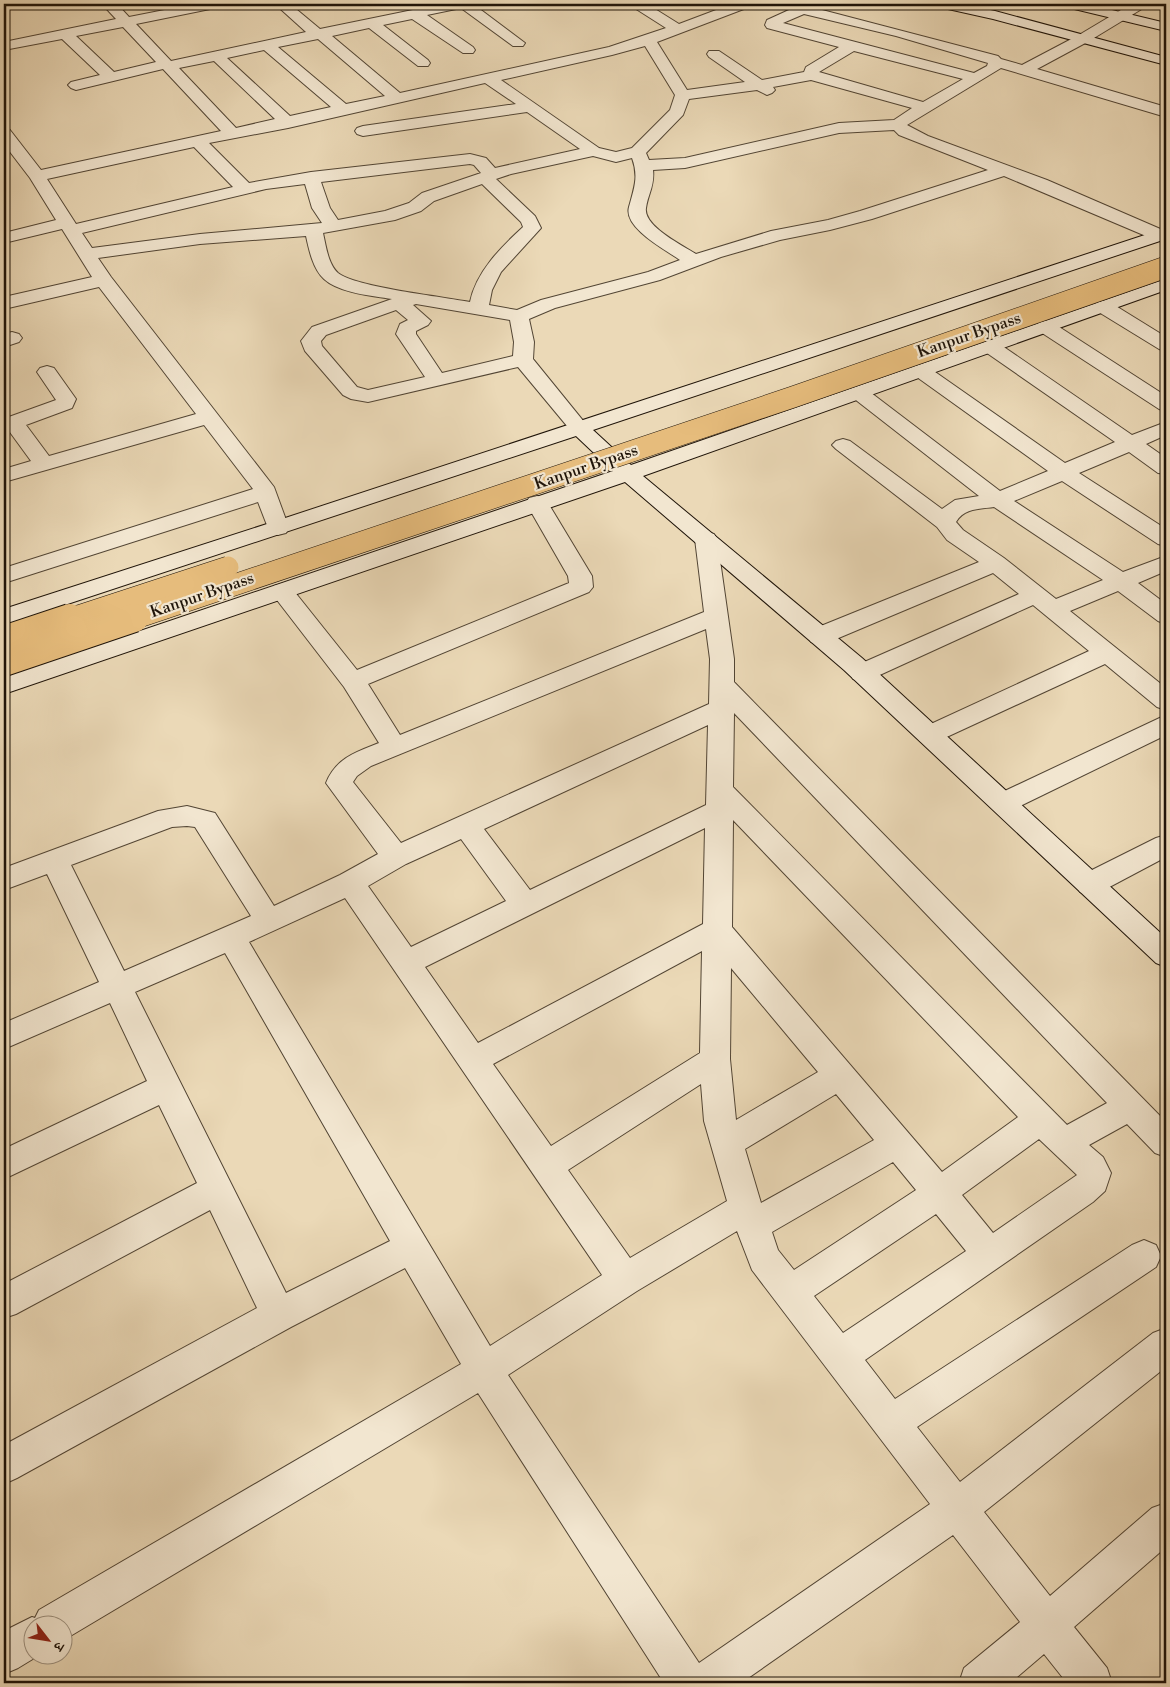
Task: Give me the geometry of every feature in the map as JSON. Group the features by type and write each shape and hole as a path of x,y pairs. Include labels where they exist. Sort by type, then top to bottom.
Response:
{"highway":[{"name":"Kanpur Bypass","path":"4,640 524,469 1164,240"},
{"name":"Kanpur Bypass","path":"4,662 793,397 1166,266"}],"street":[{"path":"109,4 233,134"},
{"path":"4,46 126,22 164,8 216,4"},
{"path":"282,4 397,98"},
{"path":"76,85 463,4 518,43"},
{"path":"638,4 677,28"},
{"path":"780,4 986,56 996,62 1166,112"},
{"path":"944,4 1084,38 1166,61"},
{"path":"1071,4 1166,27"},
{"path":"1024,70 1084,38 1140,4"},
{"path":"803,9 772,23 767,23 976,78"},
{"path":"37,176 288,123 612,51 648,40 724,11 744,10"},
{"path":"415,14 468,50"},
{"path":"372,23 423,63"},
{"path":"65,34 111,77"},
{"path":"648,40 683,95"},
{"path":"267,45 344,110"},
{"path":"811,75 811,70 852,46"},
{"path":"714,54 777,96"},
{"path":"217,56 288,123"},
{"path":"488,78 593,151 616,157 685,163 839,128 898,125 925,107 994,68 996,62"},
{"path":"683,95 759,85 811,75 925,107"},
{"path":"641,159 677,112 683,95"},
{"path":"363,131 531,107"},
{"path":"898,125 905,132 922,140 1004,170 1164,240"},
{"path":"4,133 37,176 103,280 266,492 278,528"},
{"path":"198,141 245,189"},
{"path":"87,254 200,239 314,230 402,212 428,197 506,170 593,151"},
{"path":"4,238 311,177 470,159 480,162 488,176 529,220 532,228 521,238 489,277 479,297 479,310"},
{"path":"641,159 646,181 645,191 637,209 642,224 663,242 694,260"},
{"path":"314,230 319,254 331,276 354,287 407,301 519,316 548,304 654,276 694,260 777,235 830,225 866,215 1004,170"},
{"path":"311,177 321,208 333,226"},
{"path":"4,617 578,428 1164,240"},
{"path":"4,303 103,280"},
{"path":"4,686 741,435 1166,284"},
{"path":"407,301 319,331 313,336 311,341 312,347 350,391 358,395 368,396 523,360"},
{"path":"407,301 422,321 407,328 406,334 436,379"},
{"path":"1104,307 1166,345"},
{"path":"519,316 524,342 523,360 578,428 627,473 862,673 1166,955"},
{"path":"1046,327 1166,405"},
{"path":"991,346 1166,468"},
{"path":"921,371 1063,472 1166,538"},
{"path":"44,464 9,423 65,404 66,399 47,372"},
{"path":"859,393 998,500 1120,581 1166,616"},
{"path":"4,476 208,417"},
{"path":"945,522 951,512 963,505 998,500 1166,428"},
{"path":"843,445 945,522 954,534 996,563 1166,701"},
{"path":"4,576 266,492"},
{"path":"353,681 581,587 580,576 537,503"},
{"path":"706,539 722,659 715,1059 720,1121 749,1217 764,1259 1092,1683"},
{"path":"820,636 996,563"},
{"path":"862,673 1044,602 1120,581 1166,563"},
{"path":"282,591 353,681 395,747"},
{"path":"396,857 339,783 341,775 350,766 716,616"},
{"path":"929,735 1107,653"},
{"path":"4,1036 115,986 231,938 350,884 396,857 466,825 721,696"},
{"path":"721,696 1166,1142"},
{"path":"1003,803 1166,724"},
{"path":"406,963 525,905 720,800"},
{"path":"720,800 1095,1173 1093,1181 1081,1192 840,1357"},
{"path":"4,879 168,818 183,815 196,816 205,820 269,921"},
{"path":"466,825 525,905"},
{"path":"1090,884 1166,845"},
{"path":"54,860 279,1315"},
{"path":"350,884 625,1280"},
{"path":"473,1060 717,930"},
{"path":"717,930 991,1254"},
{"path":"231,938 484,1370 688,1683"},
{"path":"546,1166 715,1059"},
{"path":"726,1143 840,1075"},
{"path":"4,1165 166,1087"},
{"path":"1064,1143 1130,1106"},
{"path":"791,1292 939,1192 1041,1119"},
{"path":"70,1614 484,1370 625,1280 897,1143"},
{"path":"4,1302 217,1189"},
{"path":"4,1465 279,1315 412,1247"},
{"path":"891,1423 1144,1256"},
{"path":"706,1683 957,1509 1166,1345"},
{"path":"979,1683 1166,1522"},
{"path":"4,1654 22,1642"}]}
